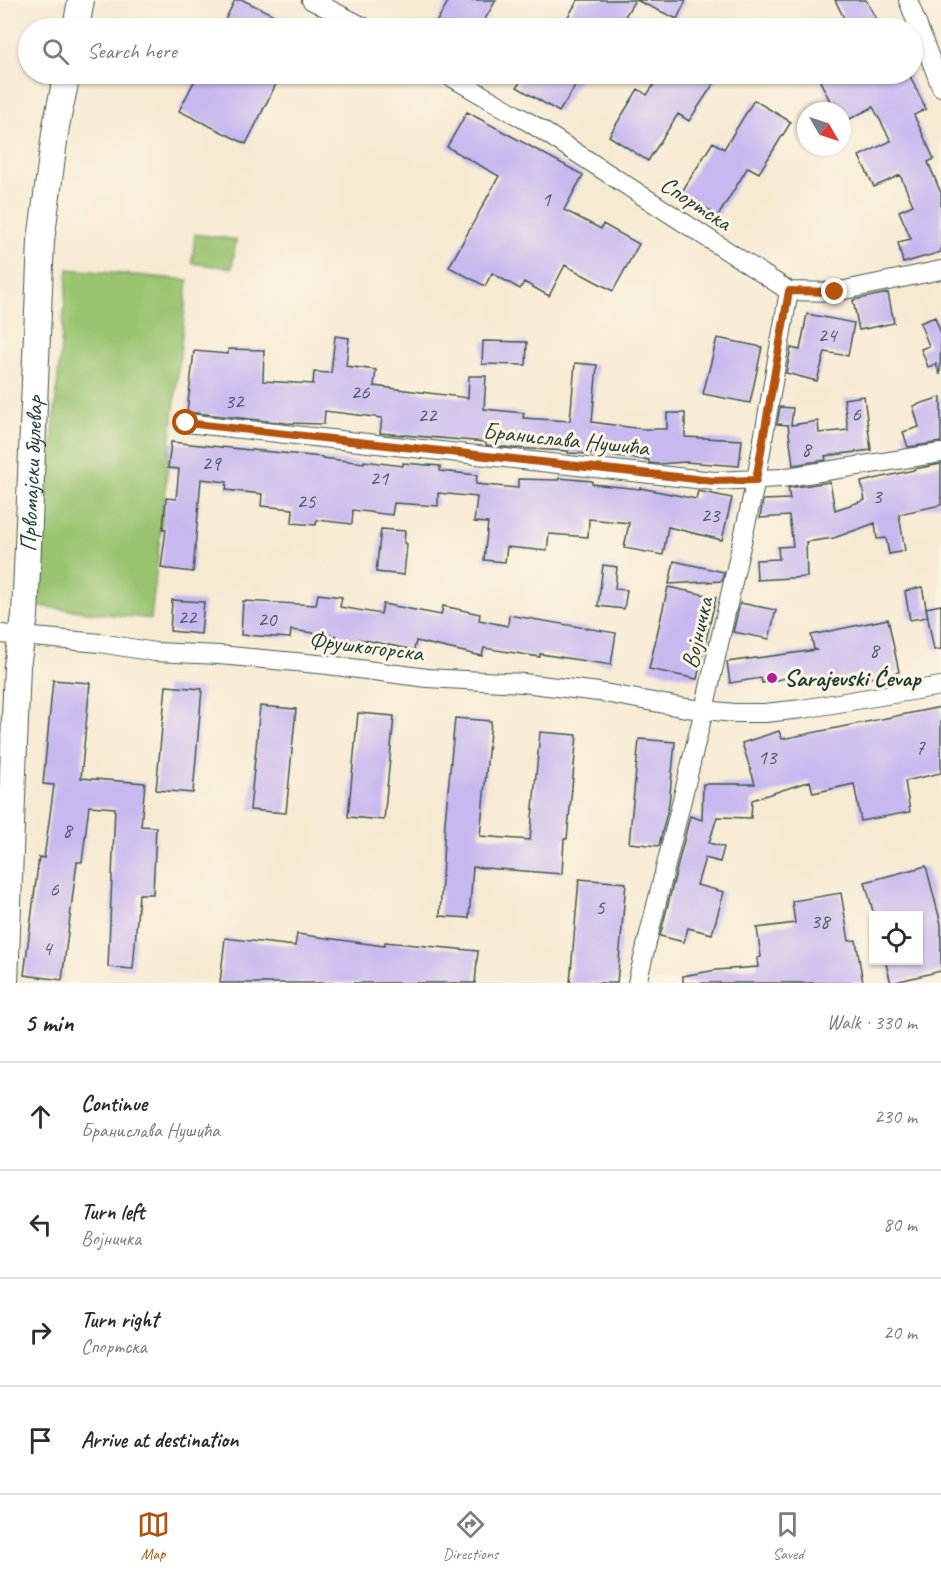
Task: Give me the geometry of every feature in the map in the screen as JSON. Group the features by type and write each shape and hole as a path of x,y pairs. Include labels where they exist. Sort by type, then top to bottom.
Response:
{"street":[{"path":"78,18 81,0"},
{"path":"311,0 346,18"},
{"path":"908,0 915,18"},
{"path":"923,40 941,87"},
{"name":"Првомајски булевар","path":"5,983 17,666 11,635 41,241 56,126 65,84"},
{"name":"Спортска","path":"463,84 532,124 789,291"},
{"path":"789,291 835,292 941,270"},
{"name":"Војничка","path":"637,983 704,710 756,480 789,291"},
{"name":"Бранислава Нушића","path":"186,423 714,481 756,480 822,472 941,453"},
{"name":"Фрушкогорска","path":"11,635 100,643 156,652 317,664 427,678 523,683 599,692 704,710 765,713 941,686"}],"green space":[{"path":"195,234 236,240 232,268 192,263"},
{"path":"68,269 188,280 151,619 37,606"}],"building":[{"path":"235,0 243,0 280,18 226,18"},
{"path":"449,0 496,0 486,18 439,18"},
{"path":"578,0 635,0 624,18 567,18"},
{"path":"636,0 686,0 677,18"},
{"path":"835,0 866,0 876,18 844,18"},
{"path":"193,84 276,84 246,144 179,111"},
{"path":"519,84 577,84 559,112 517,87"},
{"path":"654,84 713,84 689,121 678,114 648,161 609,136 638,89 647,95"},
{"path":"822,84 914,84 926,109 914,115 934,159 928,162 941,193 941,252 903,263 898,242 911,239 899,211 913,205 900,175 874,187 859,156 891,141 873,107 851,118 851,102 830,102"},
{"path":"754,100 791,122 759,173 748,167 718,216 681,193 713,142 724,149"},
{"path":"467,112 583,175 564,210 601,229 603,224 639,244 613,291 565,265 549,296 524,282 520,289 492,273 485,286 449,267 499,176 447,147"},
{"path":"888,293 894,323 859,330 853,300"},
{"path":"807,314 854,323 848,356 825,352 817,381 786,373 791,348 800,350"},
{"path":"935,317 941,334 940,375 936,364 928,367 921,349 929,346 920,323"},
{"path":"335,336 349,338 346,366 376,370 374,386 468,398 469,376 486,376 484,409 524,413 523,418 570,421 575,363 597,365 592,422 642,429 667,429 667,413 685,413 685,437 742,440 739,466 685,462 658,464 649,463 649,460 591,452 591,454 568,453 568,451 486,445 486,442 380,433 382,418 325,411 324,424 286,423 187,412 194,351 228,354 228,349 264,350 263,381 313,384 314,372 331,373"},
{"path":"717,338 762,347 750,403 703,394"},
{"path":"483,341 527,342 526,365 482,364"},
{"path":"864,396 871,450 825,456 826,460 793,465 788,425 777,424 780,407 793,408 791,425 818,421 819,433 848,430 844,399"},
{"path":"941,397 941,442 908,447 903,432 919,427 913,406"},
{"path":"171,442 364,463 364,461 403,466 403,463 440,466 440,471 477,475 476,484 518,488 518,479 559,480 559,478 592,481 592,484 640,488 696,499 698,491 732,498 722,540 668,527 663,555 624,548 629,523 589,519 588,537 549,534 547,551 507,547 505,562 484,560 488,523 474,522 477,497 438,493 438,506 394,503 392,515 353,510 352,524 317,520 316,525 292,523 293,509 261,506 262,494 226,490 227,482 201,479 193,572 161,568 166,529 163,529 166,498 176,499 179,469 168,468"},
{"path":"941,464 941,505 899,514 905,551 889,554 886,538 877,539 875,523 834,538 806,542 807,577 757,580 756,560 779,559 778,547 793,546 789,516 760,518 763,500 790,499 788,488 830,482 835,510 865,500 861,482"},
{"path":"381,529 405,531 404,543 407,544 404,575 376,572"},
{"path":"674,561 724,572 722,581 669,584"},
{"path":"603,565 617,567 615,589 627,590 624,609 598,606"},
{"path":"668,587 716,597 697,679 649,669"},
{"path":"922,587 928,617 910,620 905,591"},
{"path":"318,594 342,597 340,607 381,614 383,604 441,615 443,606 480,614 479,620 508,626 509,615 616,633 611,665 484,648 482,656 416,641 414,650 359,639 358,644 336,640 337,636 291,630 290,638 241,635 243,601 316,605"},
{"path":"172,600 204,602 201,634 170,631"},
{"path":"740,603 776,610 769,639 733,632"},
{"path":"941,605 941,649 934,650 926,608"},
{"path":"888,619 899,672 861,680 859,675 822,683 820,676 787,682 786,678 762,683 761,678 730,683 727,662 816,650 811,635"},
{"path":"53,680 90,683 81,778 145,783 141,826 156,827 153,894 139,894 133,969 108,967 115,808 89,806 82,862 77,862 62,980 24,975 39,857 44,858 54,785 43,784"},
{"path":"166,686 202,689 193,793 156,790"},
{"path":"260,706 296,709 286,813 250,810"},
{"path":"941,707 941,773 905,781 910,812 861,821 854,784 813,793 810,781 752,800 751,818 717,817 709,843 724,847 720,862 705,858 697,885 724,892 712,934 688,928 684,942 660,936 690,816 702,820 703,784 755,784 742,743 779,731 782,739"},
{"path":"358,713 394,716 384,820 348,817"},
{"path":"455,718 491,721 480,836 530,840 540,732 577,735 562,874 473,867 469,918 440,916 445,822"},
{"path":"639,739 675,742 669,804 659,846 629,843"},
{"path":"926,866 941,924 941,971 891,983 886,965 923,965 923,911 873,911 865,882"},
{"path":"579,879 626,883 617,983 570,983"},
{"path":"841,893 849,941 856,940 863,983 683,983 683,976 716,970 758,967 757,958 761,957 757,928 795,923 792,901"},
{"path":"297,934 384,946 385,942 478,951 475,983 220,983 225,938 295,946"}],"place":[{"name":"Sarajevski Ćevap","path":"772,678"}],"route":[{"path":"186,423 714,481 756,480 789,291 835,292"}]}
